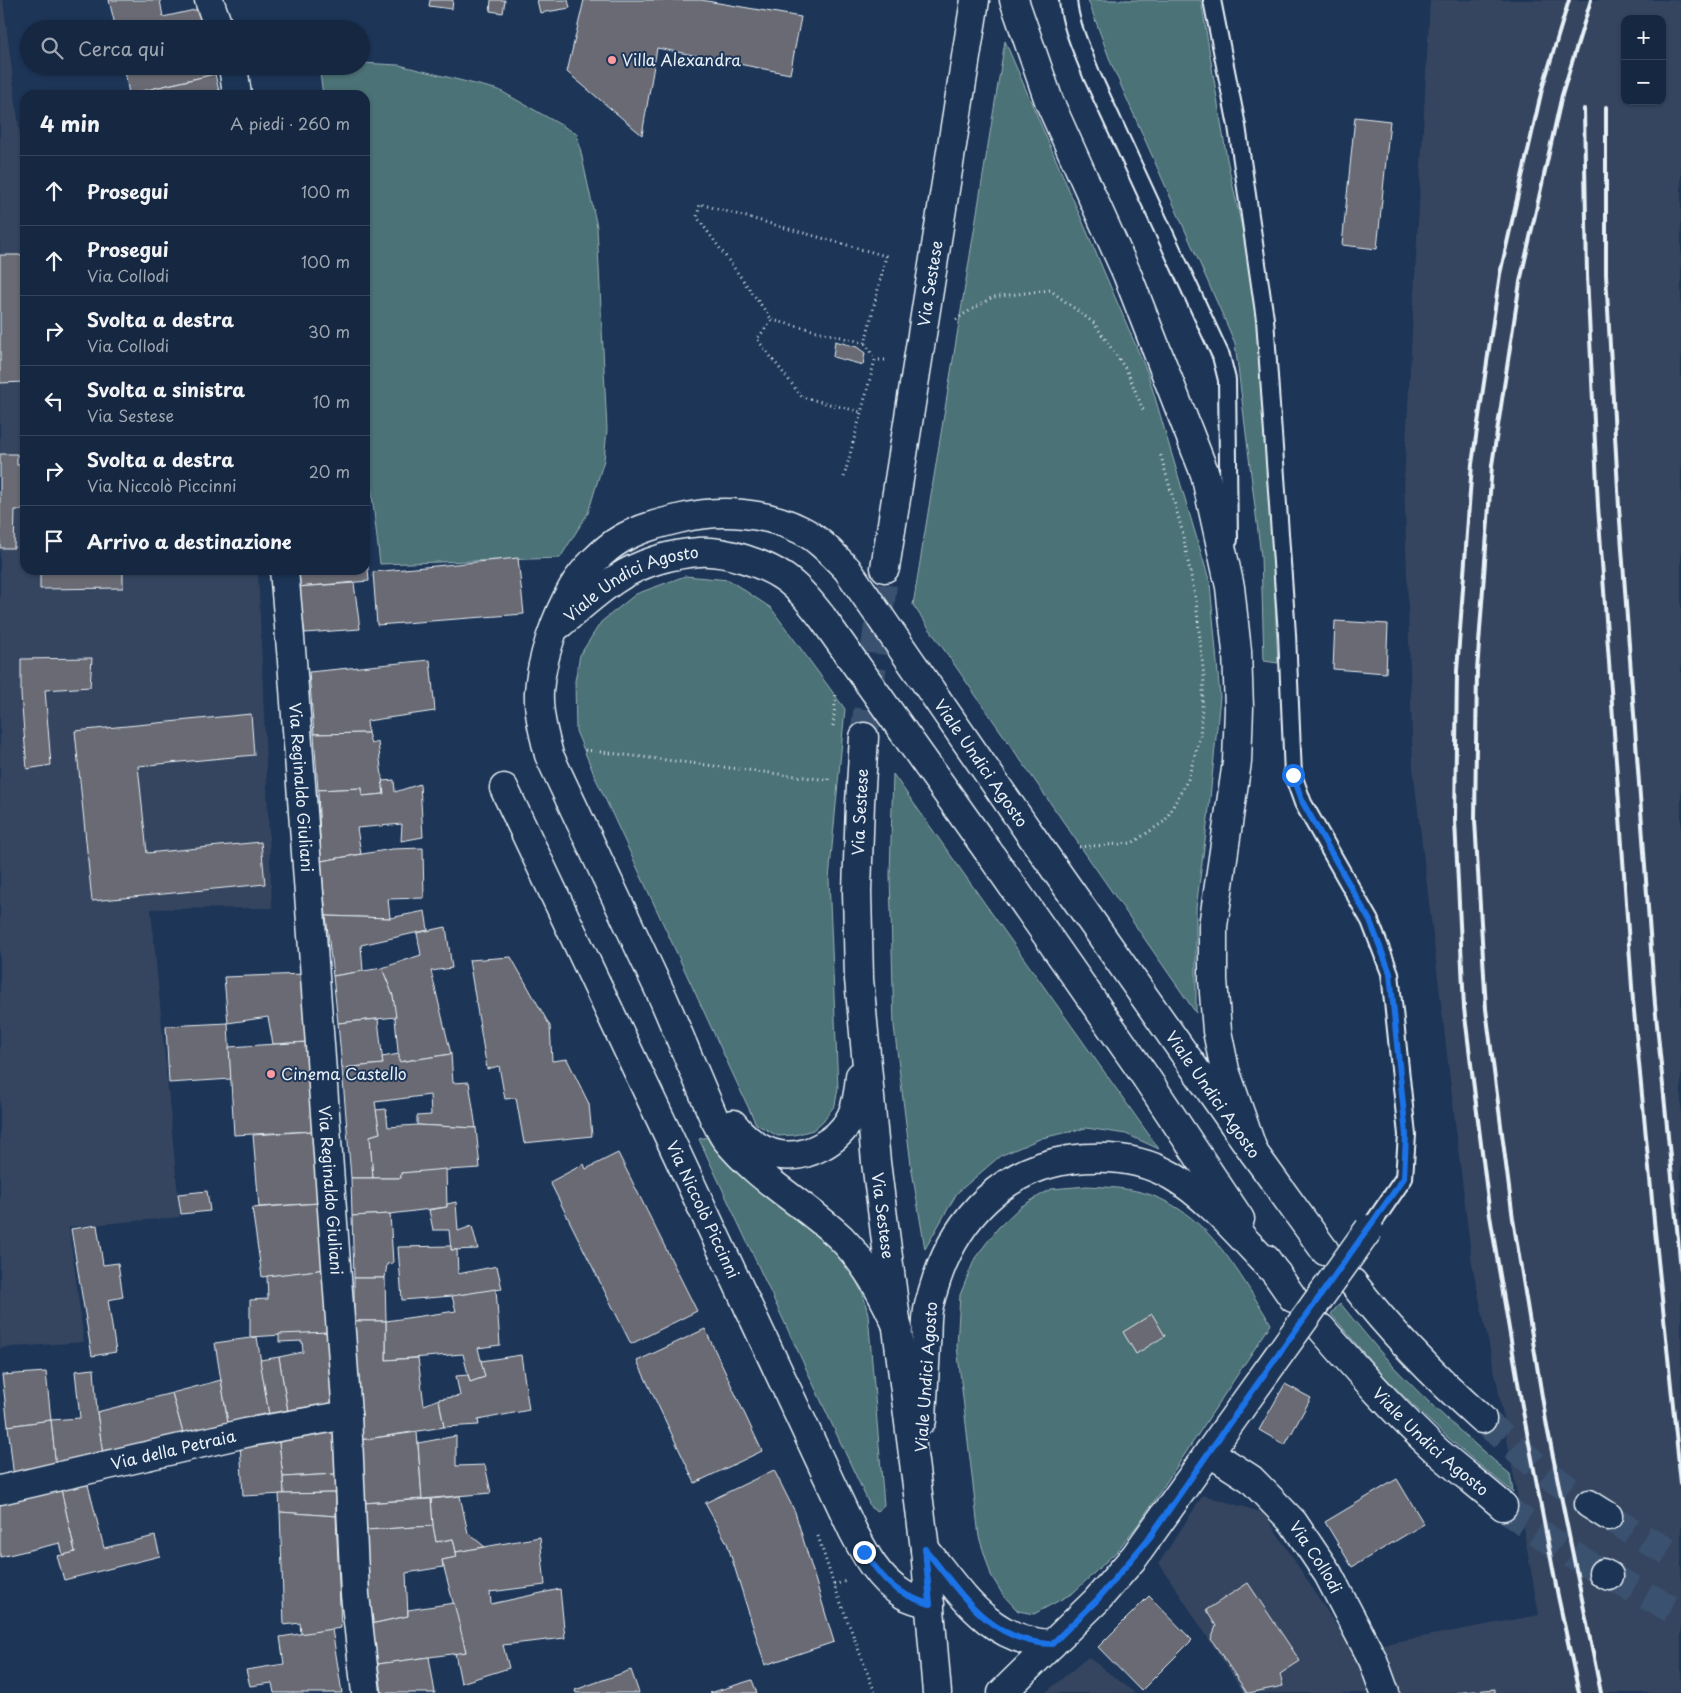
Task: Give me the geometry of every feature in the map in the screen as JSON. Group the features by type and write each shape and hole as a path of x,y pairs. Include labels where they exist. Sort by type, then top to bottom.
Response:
{"main road":[{"path":"209,0 217,20"},
{"name":"Via Sestese","path":"885,568 975,0"},
{"path":"1014,0 1049,101 1127,274 1205,474 1230,587 1237,651 1239,708 1237,762 1213,926 1213,980 1217,1031 1225,1070 1254,1152"},
{"path":"234,75 236,90"},
{"name":"Viale Undici Agosto","path":"898,1328 888,1304 861,1262 842,1240 752,1166 724,1137 714,1118 664,1000 549,755 543,731 539,692 546,653 574,586 601,554 621,539 654,525 721,512 764,517 801,530 819,542 847,569 1032,838 1325,1251"},
{"name":"Viale Undici Agosto","path":"555,629 593,595 617,578 638,567 664,558 700,552 728,554 765,567 784,577 797,587 822,617 1145,1076 1293,1298"},
{"name":"Via Reginaldo Giuliani","path":"284,575 347,1415 355,1595 366,1693"},
{"name":"Via Sestese","path":"864,737 859,812 857,920 859,979 876,1162 925,1549 937,1693"},
{"name":"Via Niccolò Piccinni","path":"504,788 674,1146 853,1531 877,1572 889,1584 901,1594 930,1604"},
{"name":"Viale Undici Agosto","path":"699,1080 740,1133 758,1147 780,1155 792,1155 808,1151 831,1142 851,1117 860,1081 864,1028"},
{"name":"Viale Undici Agosto","path":"918,1494 928,1310 932,1295 942,1265 955,1238 976,1209 1003,1185 1043,1165 1087,1157 1121,1159 1152,1167 1181,1181 1208,1203 1276,1274"},
{"path":"1002,1693 1097,1600 1135,1556 1369,1228"},
{"path":"1353,1283 1377,1315 1482,1419"},
{"name":"Viale Undici Agosto","path":"1321,1328 1361,1375 1399,1415 1438,1452 1503,1506"},
{"name":"Via della Petraia","path":"0,1490 250,1432 347,1415"},
{"name":"Via Collodi","path":"1209,1452 1251,1479 1293,1522 1328,1574 1373,1660 1385,1693"},
{"path":"925,1549 974,1610 990,1622 1006,1633 1034,1644 1052,1644"}],"lane":[{"path":"1068,0 1079,43 1092,76 1221,356 1227,380 1230,587"},
{"path":"1212,0 1237,126 1265,319 1286,634 1293,775 1303,803 1370,921 1390,973 1406,1135 1404,1178 1369,1228"}],"path":[{"path":"844,477 875,360 866,343 886,256 700,204 697,217 772,320 866,343"},
{"path":"921,349 964,314 993,297 1050,290 1094,323 1127,371 1146,417"},
{"path":"772,320 757,339 802,397 861,412"},
{"path":"886,369 889,351"},
{"path":"875,360 887,360"},
{"path":"1032,838 1070,848 1132,843 1165,821 1188,779 1200,737 1204,677 1194,592 1181,526 1158,444"},
{"path":"832,731 836,692"},
{"path":"585,750 828,780 829,770"}],"shaded area":[{"path":"0,0 3,0 20,135 20,575 258,575 272,908 151,909 180,1217 69,1227 84,1342 0,1348"},
{"path":"1430,0 1681,0 1681,1693 1244,1693 1159,1563 1203,1495 1264,1513 1352,1650 1539,1615 1497,1383 1472,1264 1413,768 1404,480"},
{"path":"1088,1657 1135,1693 1045,1693"}],"green space":[{"path":"1088,0 1201,0 1227,159 1253,278 1271,524 1278,663 1264,661 1261,556 1235,343 1111,63"},
{"path":"1005,41 1148,374 1210,583 1220,697 1208,818 1196,908 1196,1013 913,605"},
{"path":"370,63 399,65 499,90 577,134 597,227 607,430 604,460 588,513 560,558 380,564 370,477 370,90 322,90 320,75 370,75"},
{"path":"685,576 729,580 771,608 845,709 829,879 838,1088 835,1105 823,1121 813,1130 795,1135 778,1136 756,1124 596,779 576,731 575,681 580,655 601,622 636,594"},
{"path":"893,774 1159,1149 1126,1134 1086,1128 1042,1138 1000,1156 957,1193 925,1249 911,1165 894,1026 890,875"},
{"path":"708,1137 733,1162 840,1250 863,1294 868,1314 884,1505 877,1511 871,1508 699,1139"},
{"path":"1087,1186 1119,1188 1151,1195 1172,1205 1190,1217 1222,1249 1271,1324 1140,1522 1116,1552 1073,1593 1034,1614 1018,1611 1003,1595 991,1575 979,1537 957,1346 960,1295 975,1258 998,1228 1020,1207 1051,1189"},
{"path":"1340,1303 1392,1365 1479,1448 1510,1474 1513,1492 1446,1436 1383,1375 1331,1314"}],"building":[{"path":"109,0 160,0 163,17 199,9 202,20 114,20"},
{"path":"430,0 453,0 452,9 429,6"},
{"path":"491,0 505,0 503,13 490,11"},
{"path":"537,0 568,0 570,8 540,13"},
{"name":"Villa Alexandra","path":"584,0 701,0 801,17 790,74 657,48 642,135 567,72"},
{"path":"126,75 211,75 146,90 128,90"},
{"path":"215,75 219,90 151,90"},
{"path":"1355,117 1390,121 1377,249 1342,245"},
{"path":"0,255 20,255 20,382 0,383"},
{"path":"835,341 857,347 865,353 863,365 833,357"},
{"path":"0,454 17,454 17,465 20,465 20,510 15,510 14,548 0,548"},
{"path":"518,558 524,614 377,625 373,572"},
{"path":"40,575 123,575 123,588 40,589"},
{"path":"296,575 369,575 369,581 297,587"},
{"path":"354,583 360,629 305,633 297,587"},
{"path":"1335,621 1388,624 1386,673 1333,669"},
{"path":"92,658 90,687 45,690 51,765 27,769 21,695 21,659"},
{"path":"430,660 435,711 367,721 368,733 314,734 309,672"},
{"path":"251,714 254,755 138,766 147,853 261,842 265,884 92,901 75,731"},
{"path":"368,733 371,744 378,742 384,794 362,796 362,788 318,790 314,734"},
{"path":"394,780 395,792 420,784 423,837 401,841 402,824 357,828 361,854 321,861 318,790 362,788 362,796 384,794 382,781"},
{"path":"423,848 424,898 388,899 390,918 326,916 321,861 392,849"},
{"path":"425,911 428,930 361,945 363,971 333,976 326,916 390,918"},
{"path":"446,927 452,968 431,971 451,1054 399,1062 393,996 382,968 421,955 417,933"},
{"path":"511,957 550,1026 552,1061 567,1059 589,1104 592,1136 524,1143 516,1098 505,1099 499,1066 487,1069 469,960"},
{"path":"382,968 393,996 396,1017 338,1023 333,976"},
{"path":"304,974 308,1042 273,1044 268,1017 228,1023 224,977"},
{"path":"378,1019 383,1064 342,1068 338,1023"},
{"path":"228,1023 231,1079 169,1083 166,1026"},
{"path":"308,1042 313,1131 234,1135 229,1047"},
{"path":"399,1054 399,1062 451,1054 453,1083 469,1082 476,1128 417,1125 417,1116 431,1115 430,1095 375,1102 380,1133 370,1136 373,1178 351,1178 342,1068 383,1064 382,1057"},
{"path":"386,1109 388,1127 417,1125 476,1128 480,1168 401,1173 401,1178 373,1178 370,1136 380,1133 376,1110"},
{"path":"313,1131 319,1203 259,1207 253,1135"},
{"path":"618,1153 697,1311 631,1344 550,1182 584,1164 586,1169"},
{"path":"446,1169 447,1207 390,1214 352,1216 351,1178 401,1178 401,1173"},
{"path":"207,1191 210,1211 181,1214 178,1194"},
{"path":"456,1202 458,1231 472,1226 478,1249 451,1250 449,1230 433,1230 429,1210 447,1207 447,1204"},
{"path":"319,1203 327,1269 262,1277 252,1208"},
{"path":"390,1214 393,1263 387,1264 385,1278 354,1278 352,1216"},
{"path":"97,1225 103,1265 118,1263 123,1297 108,1300 116,1352 92,1356 71,1229"},
{"path":"451,1246 451,1250 457,1250 458,1274 497,1266 502,1289 402,1300 398,1247"},
{"path":"327,1269 330,1332 250,1337 250,1300 268,1299 267,1276"},
{"path":"354,1278 385,1278 386,1321 354,1321"},
{"path":"496,1289 500,1345 478,1348 485,1377 470,1382 463,1354 386,1360 386,1321 456,1311 452,1296"},
{"path":"1152,1314 1165,1336 1136,1354 1123,1332"},
{"path":"354,1321 386,1321 386,1360 418,1358 424,1405 439,1399 444,1427 360,1440"},
{"path":"705,1329 762,1451 695,1483 637,1361"},
{"path":"330,1332 338,1408 289,1418 279,1357 303,1352 302,1341 279,1342 279,1334"},
{"path":"257,1337 270,1421 229,1430 215,1343"},
{"path":"521,1355 529,1410 478,1420 479,1425 444,1427 439,1399 460,1396 456,1376 468,1375 470,1382 485,1377 481,1361"},
{"path":"279,1357 289,1418 270,1421 260,1360"},
{"path":"94,1369 97,1412 104,1461 56,1468 51,1420 80,1418 75,1371"},
{"path":"46,1372 51,1420 8,1426 2,1375"},
{"path":"221,1380 229,1430 185,1441 172,1393"},
{"path":"1285,1384 1311,1398 1285,1445 1259,1430"},
{"path":"172,1393 185,1441 104,1461 97,1412"},
{"path":"51,1420 56,1468 14,1478 8,1426"},
{"path":"335,1425 336,1474 283,1477 278,1435"},
{"path":"417,1432 422,1499 363,1503 360,1440"},
{"path":"278,1435 284,1494 243,1496 240,1442"},
{"path":"456,1436 456,1466 485,1465 491,1493 422,1499 418,1443"},
{"path":"774,1470 795,1512 834,1642 765,1665 727,1543 705,1503"},
{"path":"336,1474 336,1493 284,1494 283,1477"},
{"path":"1397,1479 1424,1524 1352,1567 1325,1522"},
{"path":"87,1481 104,1548 155,1536 160,1556 64,1580 57,1556 75,1552 60,1485"},
{"path":"60,1485 75,1552 63,1555 60,1543 0,1557 0,1498"},
{"path":"336,1493 336,1516 280,1512 279,1494"},
{"path":"460,1496 468,1533 485,1547 456,1552 453,1539 436,1542 431,1499"},
{"path":"431,1499 433,1526 365,1530 363,1503"},
{"path":"280,1512 336,1516 341,1628 301,1634 300,1623 284,1625"},
{"path":"433,1526 436,1542 453,1539 457,1557 442,1560 443,1567 406,1573 408,1616 371,1624 365,1586 365,1530"},
{"path":"540,1537 545,1585 490,1592 491,1604 560,1589 565,1638 503,1645 509,1668 461,1683 455,1653 466,1652 442,1560 457,1557 456,1552"},
{"path":"1248,1583 1300,1661 1280,1674 1283,1686 1247,1693 1211,1639 1216,1626 1206,1610"},
{"path":"1149,1596 1192,1640 1141,1691 1098,1647"},
{"path":"454,1603 466,1652 378,1664 371,1624 408,1616 408,1610"},
{"path":"332,1629 342,1693 274,1693 272,1683 250,1686 246,1670 284,1664 280,1637"},
{"path":"429,1657 435,1693 382,1693 378,1664"},
{"path":"631,1670 639,1693 576,1693 575,1690"},
{"path":"752,1680 757,1693 710,1693"},
{"path":"1495,1689 1495,1693 1456,1693"}],"tunnel":[{"path":"864,737 885,568"},
{"path":"1482,1419 1538,1467 1589,1504"},
{"path":"1503,1506 1577,1558 1603,1573"},
{"path":"1608,1516 1641,1537 1681,1558"},
{"path":"1609,1576 1681,1614"}],"railway":[{"path":"1569,0 1542,89 1500,274 1472,464 1457,671 1455,820 1464,1008 1490,1216 1522,1406 1558,1596 1579,1693"},
{"path":"1591,0 1562,95 1520,282 1492,465 1477,671 1475,820 1486,1009 1513,1219 1547,1427 1601,1693"},
{"path":"1606,107 1606,274 1619,507 1655,1004 1681,1269"},
{"path":"1584,109 1587,275 1598,506 1633,1001 1681,1483"}],"place":[{"name":"Villa Alexandra","path":"612,60"},
{"name":"Cinema Castello","path":"271,1074"}],"route":[{"path":"864,1552 877,1572 901,1594 930,1604 925,1549 974,1610 990,1622 1014,1637 1034,1644 1052,1644 1097,1600 1150,1537 1404,1178 1406,1135 1390,973 1370,921 1303,803 1293,775"}]}
